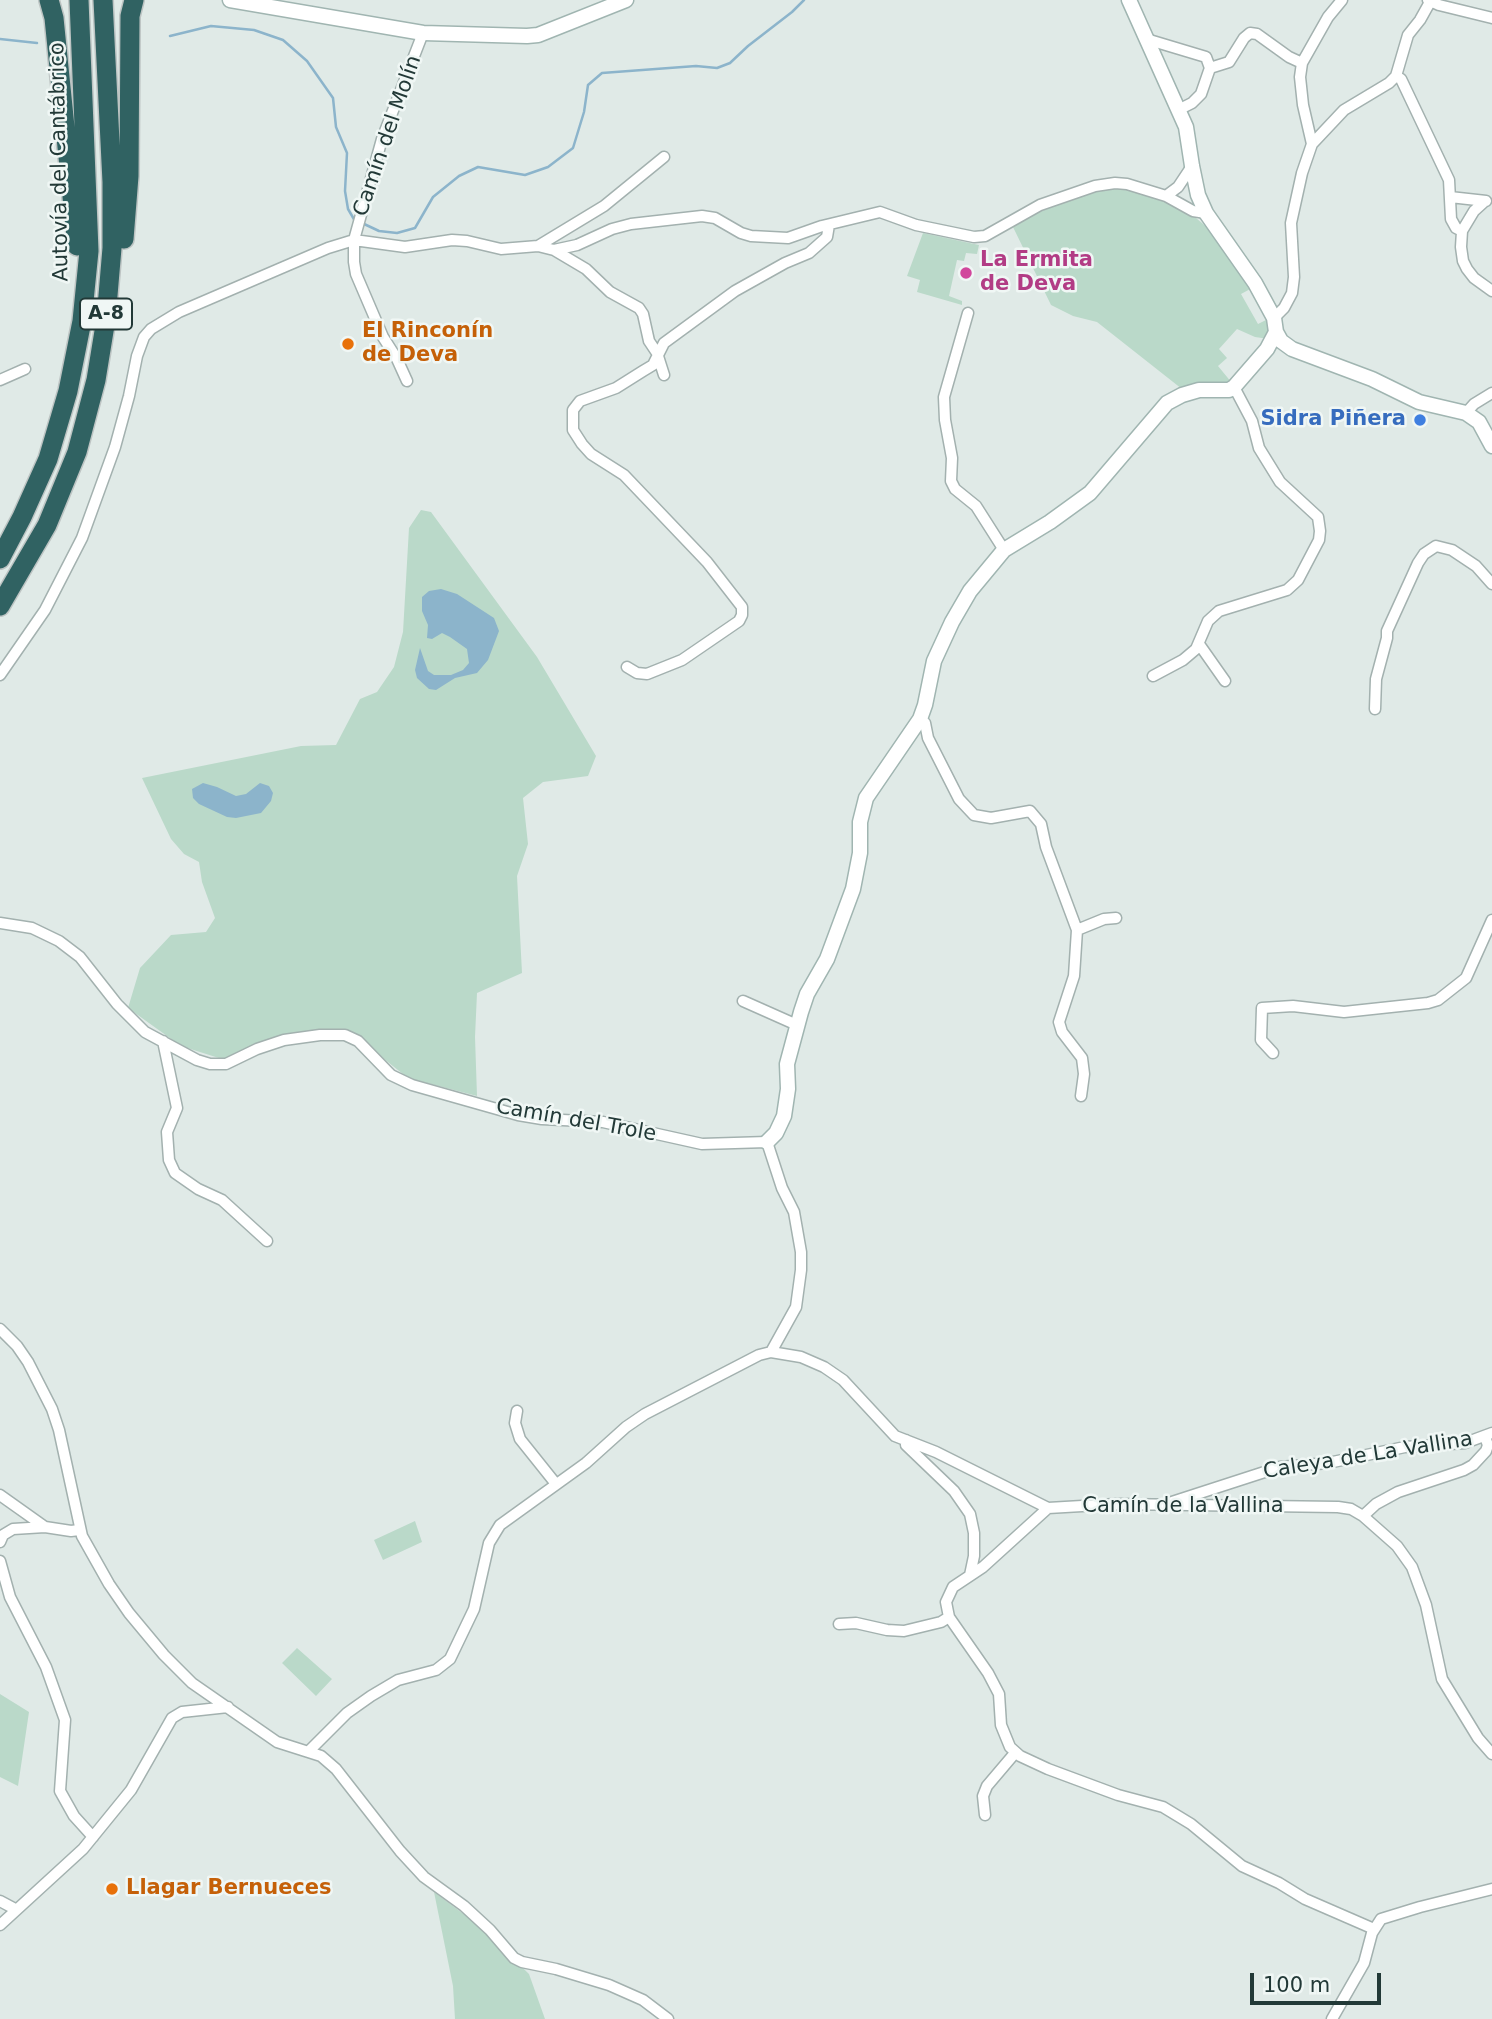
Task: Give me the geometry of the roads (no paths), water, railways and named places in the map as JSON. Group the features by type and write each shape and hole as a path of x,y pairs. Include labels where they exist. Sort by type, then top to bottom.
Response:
{"highway":[{"path":"0,546 40,454 60,390 74,319 78,250 54,18 49,0"},
{"name":"Autovía del Cantábrico","path":"0,559 48,458 68,391 82,321 89,251 79,0"},
{"name":"A-8","path":"0,606 47,525 77,452 96,380 106,319 112,248 112,182 103,0"},
{"path":"96,380 110,337 123,248 129,176 131,16 134,0"}],"street":[{"path":"230,0 423,33 538,35 626,0"},
{"path":"1129,0 1190,141 1192,166 1206,213 1255,283 1281,341 1292,349 1372,379 1419,402 1466,413 1479,422 1492,446"},
{"path":"1312,144 1303,105 1300,77 1302,63 1328,18 1342,0"},
{"path":"771,1352 796,1307 802,1270 794,1212 782,1188 767,1142 776,1133 784,1116 788,1089 787,1064 807,994 827,959 849,900 860,853 860,822 866,798 920,719 934,661 951,622 970,591 1004,550 1090,493 1167,403 1182,394 1199,390 1229,390 1266,349 1292,293 1294,278 1291,223 1302,173 1312,144 1344,110 1396,76 1408,34 1420,20 1429,1 1492,18"},
{"name":"Camín del Molín","path":"355,235 382,139 423,33"},
{"path":"1210,68 1229,62 1250,33 1257,34 1302,63"},
{"path":"1146,39 1206,57 1210,68 1200,94 1192,103 1178,110"},
{"path":"1396,76 1401,79 1449,180 1451,219 1462,232"},
{"path":"538,246 604,206 664,157"},
{"path":"1166,196 1178,187 1192,166"},
{"path":"554,250 578,245 612,229 690,216 715,218 741,233 764,238 788,238 880,212 916,225 974,237 985,236 1028,210 1101,184 1127,184 1166,196 1193,211 1206,213"},
{"path":"1450,197 1489,201"},
{"path":"1489,201 1474,211 1462,232 1461,247 1463,261 1474,278 1492,291"},
{"path":"627,667 637,673 647,674 682,660 739,621 742,615 741,607 707,562 624,475 591,454 582,444 573,430 573,410 580,401 626,383 653,365 657,353 670,337 735,291 809,253 827,237 829,225"},
{"path":"573,227 586,269"},
{"path":"355,235 356,274 383,337 407,381"},
{"path":"0,675 45,610 82,538 116,447 144,337 151,329 188,307 355,235 398,247 452,240 501,249 538,246 554,250 586,269 610,292 639,308 649,341 657,353 664,374"},
{"path":"968,313 944,397 952,458 951,481 982,514 1004,550"},
{"path":"0,380 25,369"},
{"path":"1153,676 1183,660 1199,644 1208,621 1219,611 1287,590 1295,583 1315,549 1320,531 1318,517 1280,482 1259,448 1252,421 1234,387"},
{"path":"1466,413 1474,404 1492,393"},
{"path":"1375,709 1376,679 1387,631 1424,554 1436,547 1452,550 1476,566 1492,584"},
{"path":"1199,644 1225,681"},
{"path":"920,719 925,723 928,738 954,790 974,815 991,818 1025,810 1034,813 1038,818 1077,930 1074,976 1059,1022 1062,1032 1082,1058 1084,1074 1081,1096"},
{"path":"1077,930 1104,919 1116,918"},
{"path":"1273,1053 1261,1040 1262,1008 1293,1006 1353,1012 1438,1000 1466,978 1492,920"},
{"name":"Camín del Trole","path":"0,923 32,928 59,942 80,957 128,1016 145,1031 209,1064 226,1064 284,1040 345,1035 358,1041 391,1074 412,1086 517,1115 603,1122 702,1144 767,1142"},
{"path":"743,1001 797,1025"},
{"path":"163,1041 177,1108 167,1132 169,1160 175,1173 198,1189 222,1200 267,1241"},
{"path":"0,1329 28,1362 52,1409 59,1430 79,1530 108,1584 164,1655 192,1683 277,1742 321,1756 336,1769 400,1852 472,1914 514,1958 622,1990 643,2000 668,2019"},
{"path":"308,1752 347,1713 370,1696 398,1680 436,1670 450,1659 474,1609 494,1531 510,1516 586,1463 626,1427 645,1414 759,1355 771,1352 801,1357 824,1367 843,1380 895,1436 936,1452 1048,1508 992,1559 949,1591 946,1608 949,1617 992,1681 1001,1701 1005,1740 1015,1753 1097,1788 1163,1807 1191,1824 1242,1866 1279,1883 1305,1899 1374,1928"},
{"path":"517,1411 515,1423 520,1440 556,1484"},
{"path":"1363,1516 1376,1504 1398,1492 1473,1465 1486,1451 1489,1435"},
{"name":"Caleya de La Vallina","path":"1164,1506 1280,1467 1328,1462 1405,1447 1465,1443 1489,1435"},
{"path":"906,1440 906,1445 954,1491 970,1514 974,1545 970,1575"},
{"path":"0,1495 46,1527"},
{"name":"Camín de la Vallina","path":"1048,1508 1092,1504 1351,1509 1397,1546 1412,1567 1426,1605 1442,1679 1478,1738 1492,1754"},
{"path":"0,1542 7,1531 46,1527 79,1530"},
{"path":"0,1561 3,1589 46,1667 65,1720 60,1791 74,1815 93,1837"},
{"path":"839,1625 856,1623 904,1631 941,1622 949,1617"},
{"path":"0,1925 93,1837 131,1790 172,1718 182,1712 228,1707"},
{"path":"985,1815 984,1796 987,1786 1015,1753"},
{"path":"1332,2019 1364,1962 1374,1928 1381,1919 1492,1889"},
{"path":"0,1901 16,1909"}],"water":[{"path":"441,589 457,594 494,618 499,631 488,660 477,673 455,678 436,690 429,689 417,678 415,670 420,648 428,671 434,675 451,675 463,670 469,663 467,649 450,637 442,633 432,639 427,638 428,625 422,611 422,597 429,591"},
{"path":"203,783 236,796 246,794 260,783 269,786 273,793 271,801 261,813 227,817 199,804 193,798 192,789"}],"waterway":[{"path":"362,223 379,231 397,233 415,228 433,197 459,176 478,167 525,175 548,167 573,148 584,112 588,85 602,73 696,66 717,68 730,63 804,0"},
{"path":"170,36 211,26 254,30 283,40 307,61 333,98 336,127 347,153 345,191 348,209 355,221"},
{"path":"0,39 37,43"}],"place":[{"name":"La Ermita de Deva","path":"966,273"},
{"name":"El Rinconín de Deva","path":"348,344"},
{"name":"Sidra Piñera","path":"1420,420"},
{"name":"Llagar Bernueces","path":"112,1889"}]}
